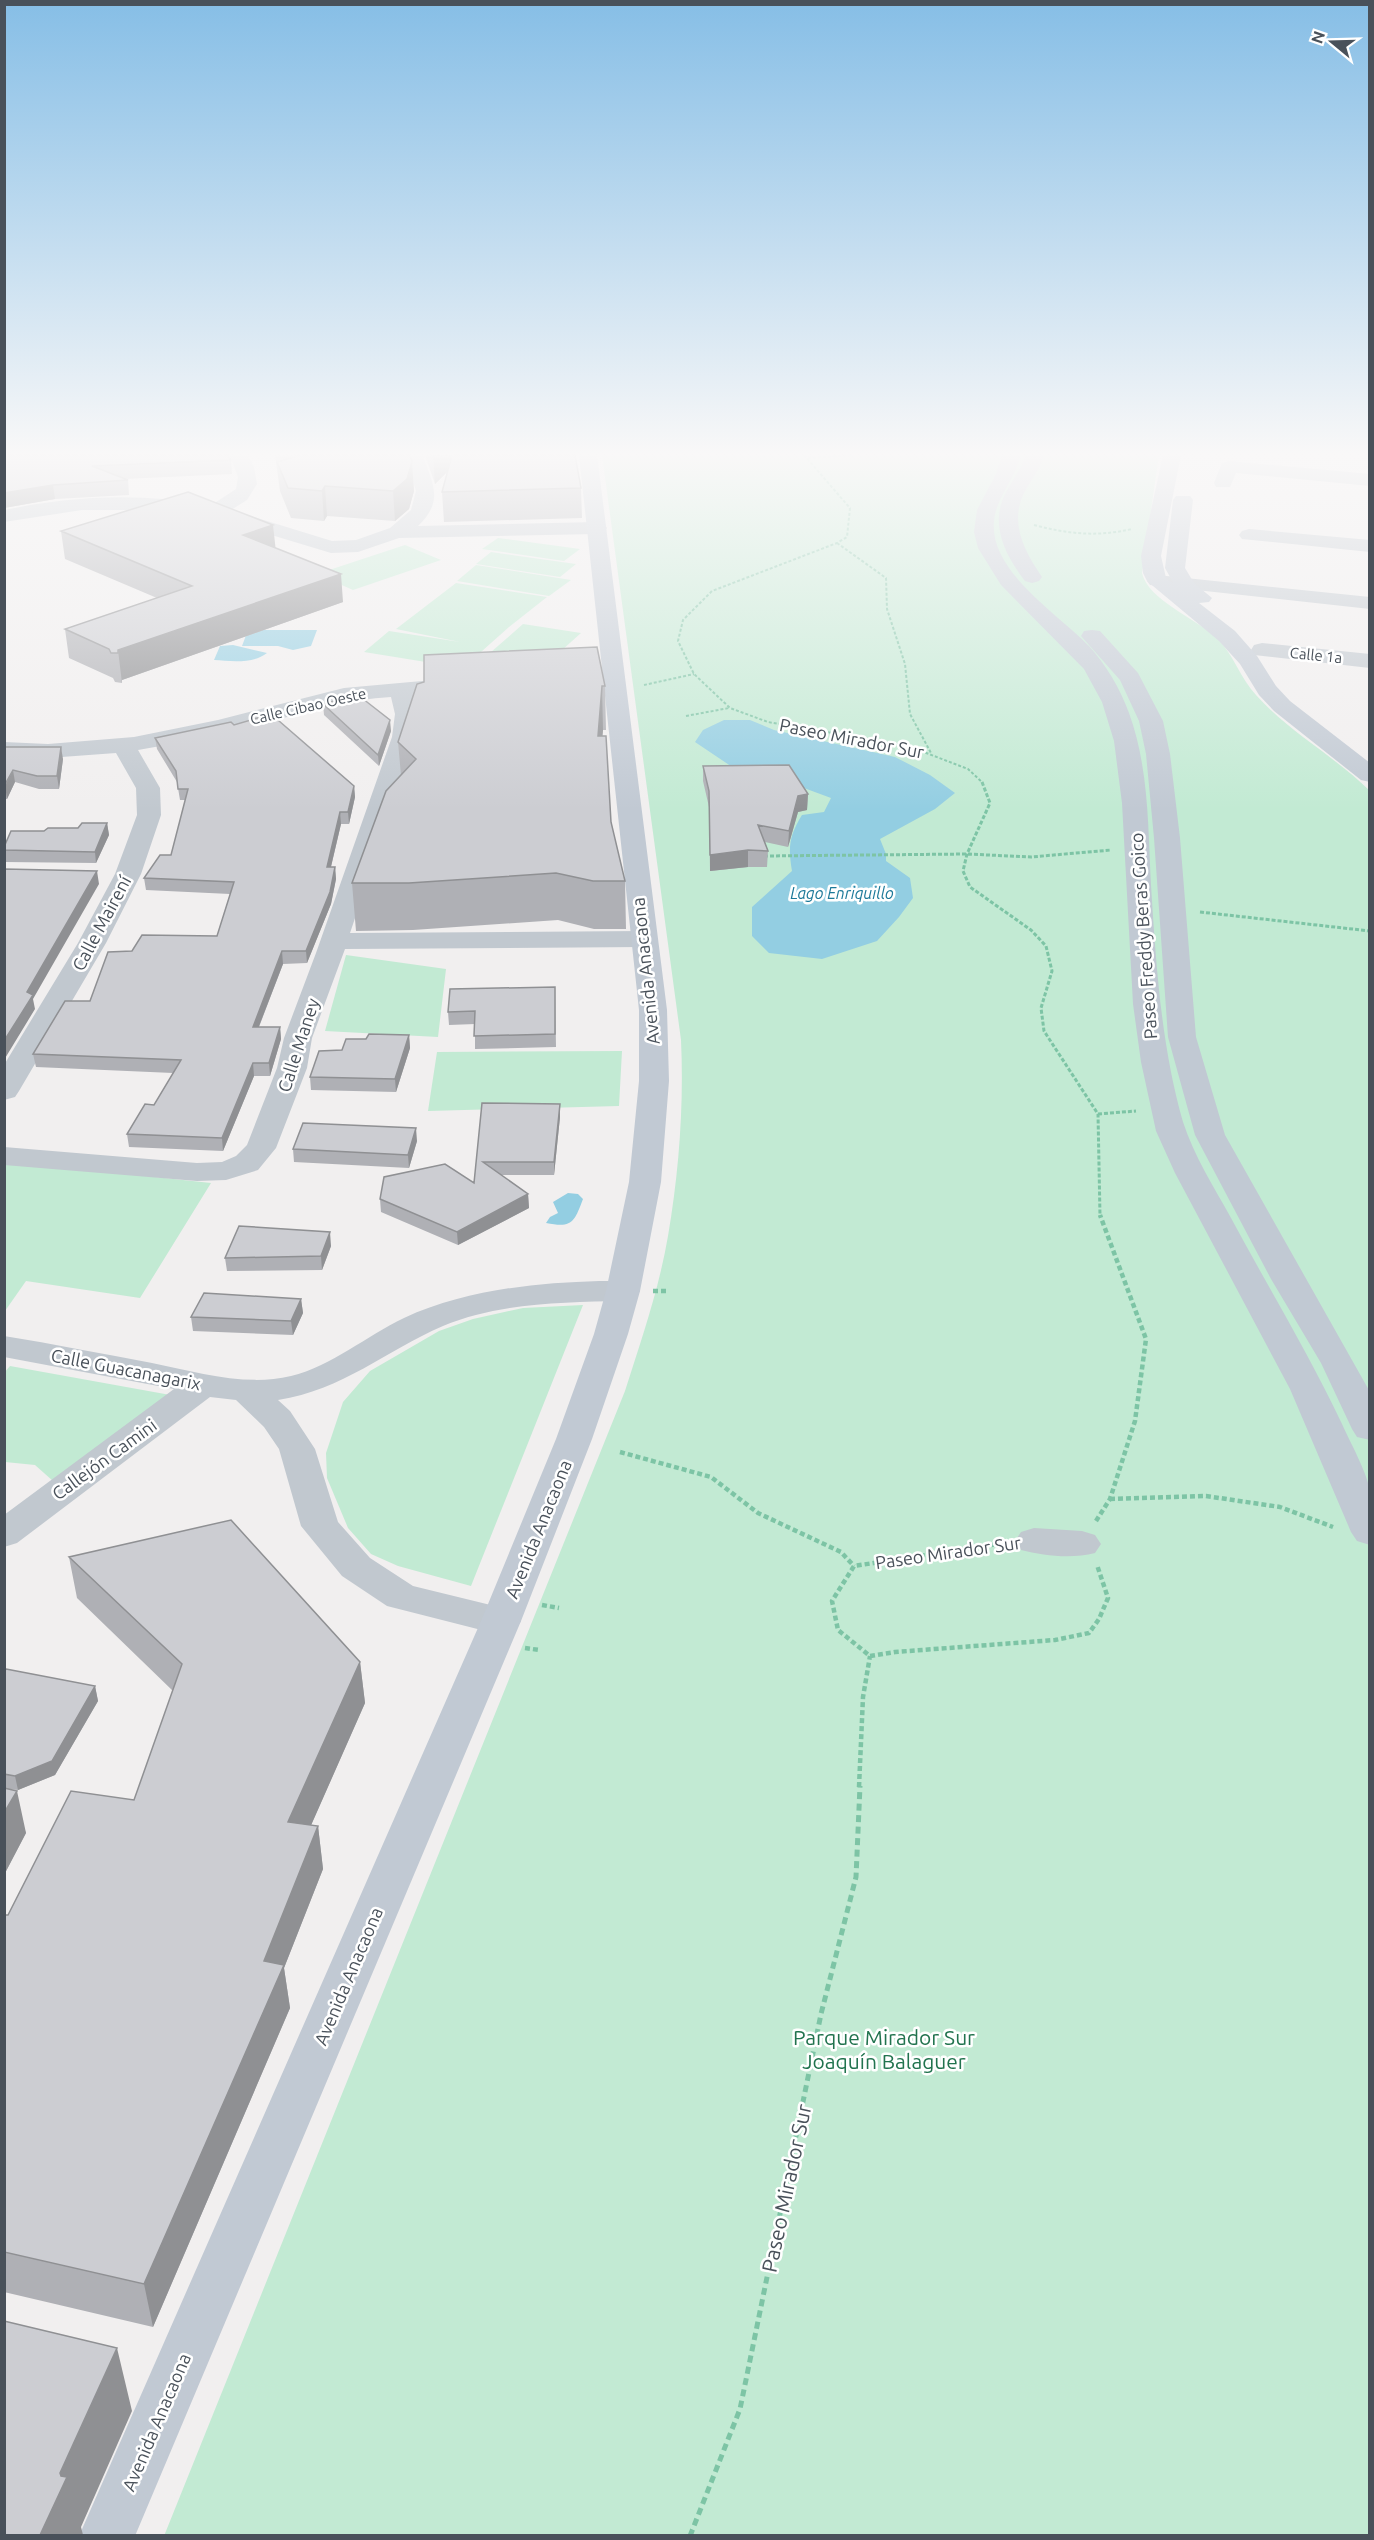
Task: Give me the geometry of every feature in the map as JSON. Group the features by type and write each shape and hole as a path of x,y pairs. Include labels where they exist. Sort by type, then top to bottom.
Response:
{"street":[{"name":"Avenida Anacaona","path":"107,2535 501,1621 574,1439 611,1334 622,1292 645,1182 654,1081 653,1010 603,574"},
{"name":"Paseo Freddy Beras Goico","path":"1004,574 1015,587 1081,651 1097,671 1114,702 1129,750 1146,1008 1154,1064 1170,1126 1245,1277 1299,1373 1370,1532"},
{"name":"Paseo Freddy Beras Goico","path":"1029,574 1079,621 1130,678 1151,721 1158,754 1182,1037 1192,1078 1210,1135 1288,1279 1338,1363 1370,1429"},
{"path":"1153,574 1156,581 1227,636 1249,661 1266,690 1282,706 1370,775"},
{"path":"1177,574 1184,584 1243,630 1262,650 1298,698 1370,753"},
{"path":"1156,581 1370,603"},
{"name":"Calle 1a","path":"1262,650 1370,661"},
{"name":"Calle Cibao Oeste","path":"4,749 31,751 124,747 164,740 344,695 448,687"},
{"name":"Calle Maney","path":"4,1156 197,1172 226,1171 247,1163 261,1148 292,1068 298,1038 404,737 407,714 400,689"},
{"name":"Calle Mairení","path":"4,1091 92,943 117,874 149,814 148,788 124,747"},
{"path":"334,941 643,939"},
{"name":"Calle Guacanagarix","path":"4,1346 248,1392 292,1387 335,1372 385,1342 434,1318 480,1305 536,1295 622,1292"},
{"name":"Callejón Camini","path":"4,1534 204,1384"},
{"path":"248,1392 277,1419 297,1449 320,1526 356,1567 401,1596 501,1621"},
{"name":"Paseo Mirador Sur","path":"1034,1541 1082,1544"}],"path":[{"name":"Paseo Mirador Sur","path":"754,574 712,591 683,620 678,641 694,674 730,708 768,722 908,746 932,753 968,769 982,781 990,803 963,871 970,887 1031,930 1046,946 1052,971 1041,1008 1044,1031 1098,1114"},
{"path":"880,574 886,578 887,609 905,664 910,714 932,753"},
{"path":"616,682 694,674"},
{"path":"686,716 730,708"},
{"path":"763,856 968,854 1031,857 1117,850"},
{"path":"1172,909 1370,931"},
{"path":"870,1656 895,1652 1054,1640 1089,1633 1099,1618 1108,1598 1100,1569 1082,1544 1110,1498 1135,1421 1146,1339 1100,1217 1098,1114 1146,1110"},
{"path":"620,1452 711,1477 758,1514 841,1552 854,1566"},
{"path":"1110,1498 1206,1496 1280,1507 1336,1528"},
{"name":"Paseo Mirador Sur","path":"690,2535 740,2409 821,2014 856,1877 863,1697 870,1656 838,1630 832,1601 854,1566 985,1544 1034,1541"}],"green space":[{"path":"318,574 401,574 353,590"},
{"path":"466,574 530,574 571,580 549,596 457,581"},
{"path":"538,574 564,574 560,577"},
{"name":"Parque Mirador Sur Joaquín Balaguer","path":"618,574 1142,574 1153,592 1217,638 1250,688 1269,708 1369,790 1369,2535 164,2536 625,1391 660,1276 672,1212 680,1138 681,1040"},
{"path":"456,583 547,597 463,668 364,652 389,631 460,642 396,629"},
{"path":"523,624 581,633 542,668 483,659"},
{"path":"346,955 446,969 438,1037 325,1031"},
{"path":"622,1051 619,1106 428,1111 437,1052"},
{"path":"5,1161 211,1183 140,1298 26,1281 5,1311"},
{"path":"583,1305 471,1586 398,1566 371,1554 348,1528 327,1478 326,1453 343,1402 370,1371 439,1331 473,1319 523,1308"},
{"path":"10,1366 176,1396 53,1481 35,1465 5,1462 4,1373"}],"water":[{"path":"248,630 317,630 311,646 293,650 278,646 242,646"},
{"path":"233,645 267,653 249,660 214,660 220,646"},
{"name":"Lago Enriquillo","path":"724,720 750,720 774,730 895,757 930,775 955,793 935,809 880,839 886,854 886,861 910,878 913,898 877,941 822,959 769,953 752,936 752,907 792,871 790,855 792,836 802,815 824,812 831,798 804,788 756,783 695,742 703,730"},
{"path":"568,1193 578,1194 583,1199 577,1214 567,1224 546,1223 550,1217 558,1213 553,1202"}],"building":[{"path":"162,574 341,574 118,650 118,653 111,653 109,649 65,629 192,586"},
{"path":"597,647 605,686 602,686 598,736 606,736 611,822 625,881 593,881 556,873 409,883 352,883 386,791 416,759 398,742 417,684 424,682 424,655"},
{"path":"358,695 390,720 378,755 323,704"},
{"path":"271,714 354,786 348,812 340,812 327,867 335,867 330,892 306,951 282,951 253,1027 280,1027 269,1063 253,1063 222,1138 127,1134 145,1104 154,1105 181,1060 33,1054 65,1001 90,1001 108,952 132,951 142,935 217,936 234,882 144,878 160,855 171,855 188,789 178,789 176,771 155,738 231,722 234,725"},
{"path":"4,747 61,747 57,776 37,776 13,770 4,786"},
{"path":"789,765 808,794 798,796 789,831 758,825 768,851 748,850 710,855 709,791 703,766"},
{"path":"82,823 107,823 95,852 4,850 11,831 78,828"},
{"path":"4,869 97,871 27,992 33,995 4,1041"},
{"path":"555,987 555,1034 474,1036 475,1011 448,1012 450,989"},
{"path":"369,1034 409,1035 395,1079 310,1077 319,1051 342,1050 346,1039 366,1039"},
{"path":"482,1103 560,1104 554,1162 483,1162 528,1194 457,1232 380,1199 384,1177 445,1164 474,1183"},
{"path":"303,1123 416,1128 408,1155 293,1149"},
{"path":"239,1226 330,1232 321,1256 225,1258"},
{"path":"204,1293 301,1299 291,1321 191,1317"},
{"path":"231,1520 360,1662 288,1822 318,1826 264,1961 284,1965 144,2284 4,2252 4,1915 8,1915 71,1791 134,1800 182,1664 69,1557"},
{"path":"6,1669 95,1686 52,1761 15,1776 4,1774 4,1672"},
{"path":"4,1788 17,1791 4,1813"},
{"path":"4,2321 117,2348 60,2473 61,2476 67,2477 40,2535 4,2535"}]}
